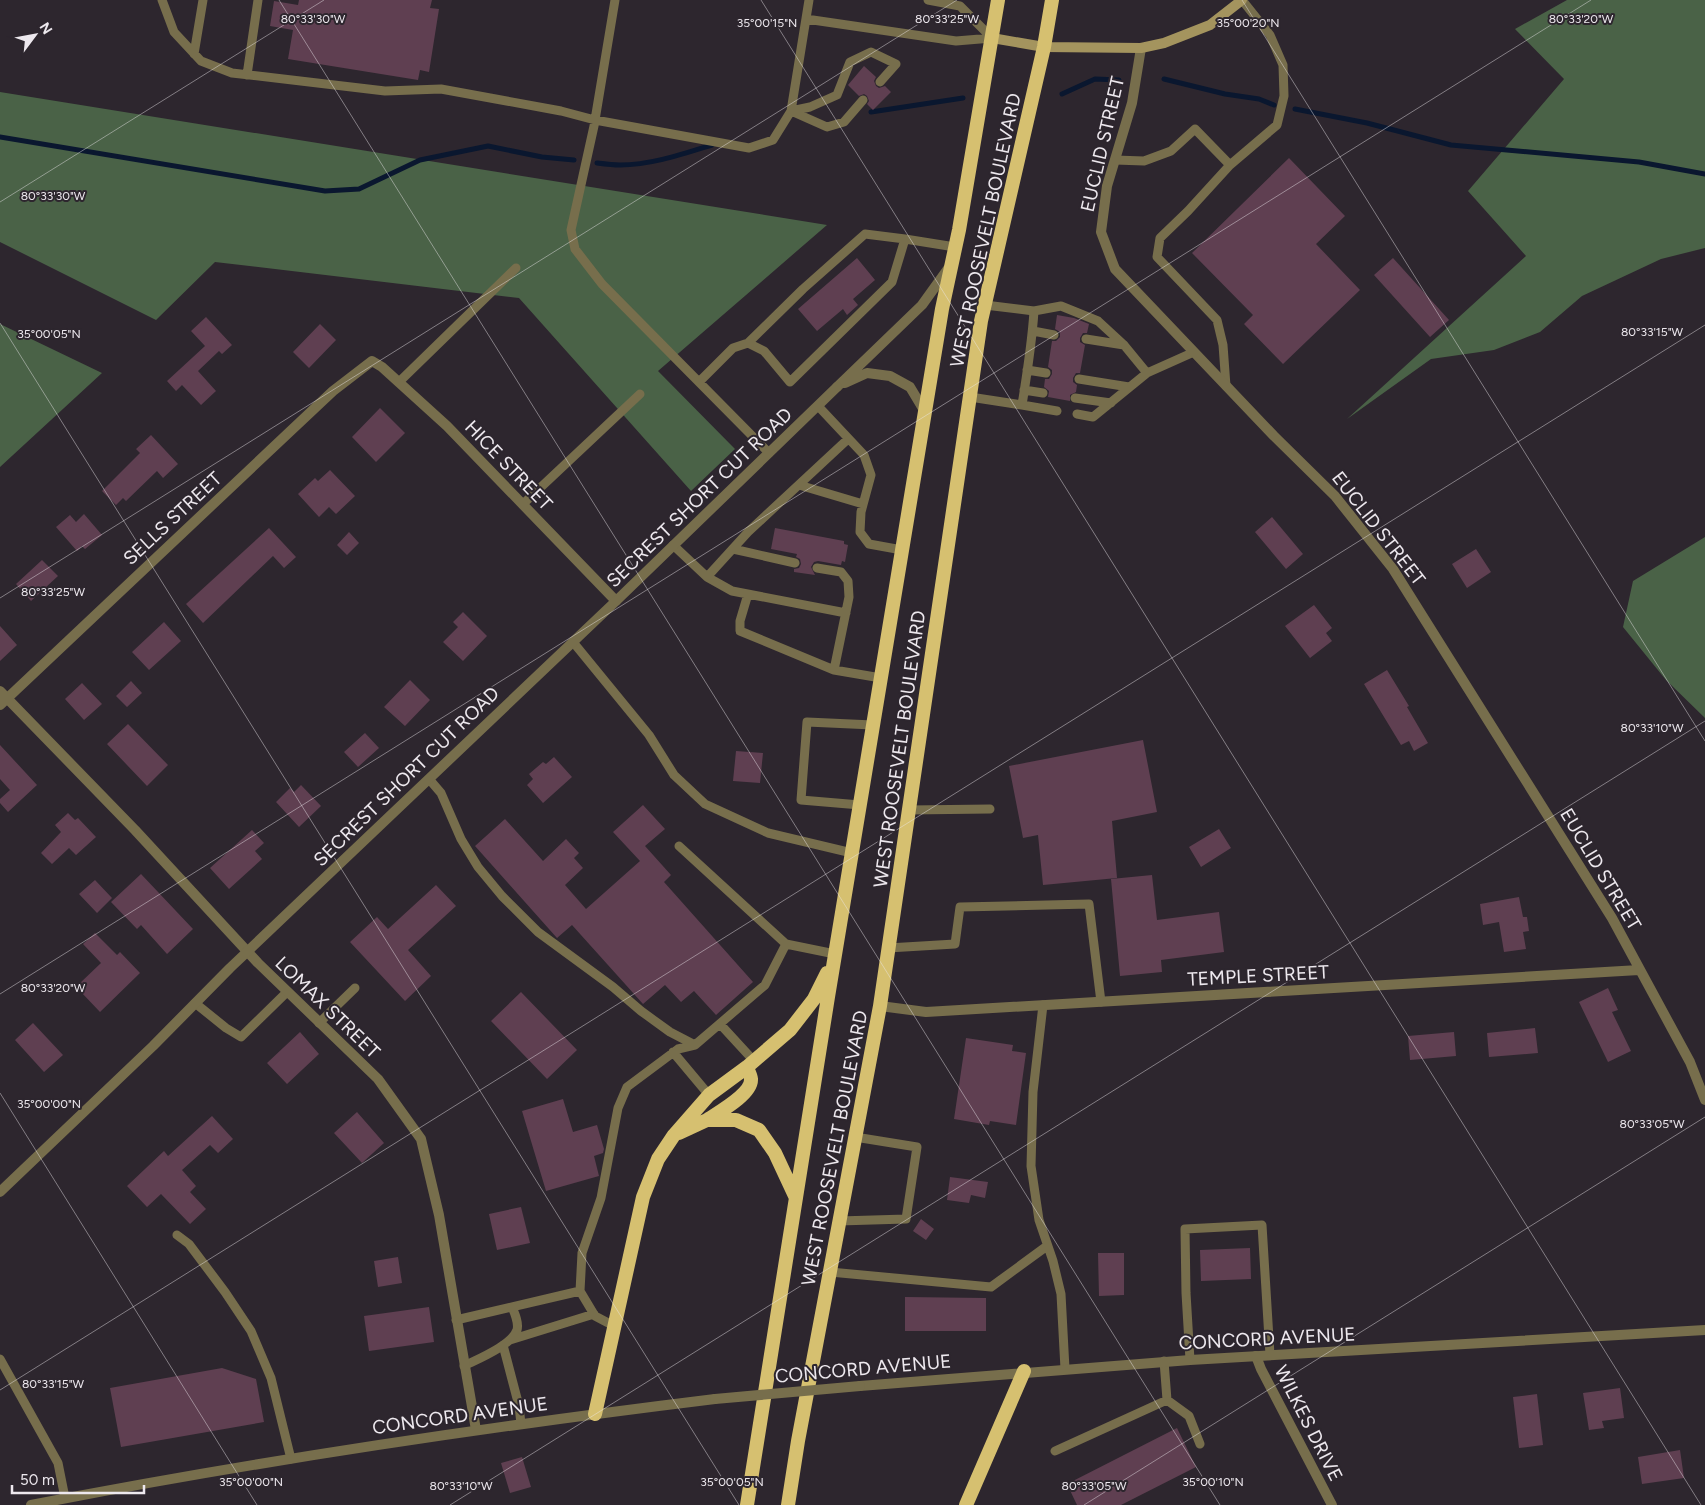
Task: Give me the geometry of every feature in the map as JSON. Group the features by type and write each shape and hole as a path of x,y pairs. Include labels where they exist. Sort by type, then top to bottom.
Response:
{"highway":[{"name":"WEST ROOSEVELT BOULEVARD","path":"747,1505 942,308 955,247 998,0"},
{"name":"WEST ROOSEVELT BOULEVARD","path":"788,1505 880,1006 985,304 1044,47 1052,0"},
{"path":"595,1414 643,1197 658,1159 674,1136 709,1095 751,1064 790,1030 814,999 835,956"},
{"path":"674,1136 708,1120 739,1098 749,1088 751,1064"},
{"path":"708,1120 736,1120 759,1130 774,1153 796,1198"},
{"path":"966,1505 1024,1371"}],"main road":[{"path":"992,38 1044,47 1141,48 1164,43 1210,25 1242,0"}],"street":[{"name":"EUCLID STREET","path":"1141,48 1132,103 1107,186 1101,232 1115,269 1274,436 1336,496 1393,569 1612,918 1690,1062 1705,1100"},
{"name":"SECREST SHORT CUT ROAD","path":"0,1192 153,1046 247,952 616,601 922,305 952,263"},
{"name":"HICE STREET","path":"372,361 382,367 447,426 616,601"},
{"name":"SELLS STREET","path":"2,698 333,391 372,361"},
{"name":"SECREST SHORT CUT ROAD","path":"837,387 867,373 890,376 910,387 925,412"},
{"name":"LOMAX STREET","path":"2,698 135,830 247,952 378,1079 421,1139 439,1214 476,1430"},
{"name":"TEMPLE STREET","path":"880,1006 926,1012 1639,970"},
{"name":"CONCORD AVENUE","path":"31,1505 291,1459 476,1430 715,1399 1024,1371 1164,1361 1705,1330"},
{"name":"WILKES DRIVE","path":"1256,1356 1332,1505"}],"lane":[{"path":"162,0 174,32 200,61 232,73 385,91 441,89 749,148 774,140 791,111 809,0"},
{"path":"194,54 203,0"},
{"path":"247,75 258,0"},
{"path":"615,0 595,120 571,230 575,249 602,284 769,453"},
{"path":"928,0 960,6 992,38"},
{"path":"1226,386 1223,345 1217,320 1157,257 1160,238 1188,211 1230,165 1277,125 1284,96 1283,64 1270,35 1242,0"},
{"path":"806,19 956,42 992,38"},
{"path":"791,111 810,107 837,95 850,62 871,52 896,64 880,82"},
{"path":"791,111 827,127 844,122 863,100"},
{"path":"1115,160 1144,160 1170,151 1195,129 1230,165"},
{"path":"699,382 733,348 748,343 803,289 865,234 955,247"},
{"path":"748,343 764,351 790,382 892,282 905,239"},
{"path":"399,382 516,268"},
{"path":"985,304 1034,311 1061,306 1098,321 1124,345 1147,373"},
{"path":"1022,405 1033,331 1034,311"},
{"path":"1033,331 1054,335"},
{"path":"1086,339 1124,345"},
{"path":"1077,414 1093,417 1147,373 1194,352"},
{"path":"1027,370 1046,373"},
{"path":"1079,379 1129,387"},
{"path":"1024,390 1043,393"},
{"path":"523,504 640,394"},
{"path":"970,396 1057,411"},
{"path":"1075,398 1111,403"},
{"path":"818,406 864,455 871,474 863,504 860,532 869,544 902,550"},
{"path":"707,577 748,532 848,439"},
{"path":"800,485 863,504"},
{"path":"673,545 707,577 732,591 846,613"},
{"path":"733,549 795,563"},
{"path":"817,568 841,572 848,581 849,597 834,670"},
{"path":"748,594 740,621 740,631 834,670 881,678"},
{"path":"573,642 649,735 674,775 705,804 768,833 852,852"},
{"path":"860,805 801,800 807,722 873,725"},
{"path":"429,779 442,793 461,839 478,867 502,896 538,932 670,1032 695,1046"},
{"path":"909,810 990,809"},
{"path":"679,846 786,944 835,956"},
{"path":"888,948 955,944 960,907 1088,904 1101,1002"},
{"path":"614,1326 594,1314 580,1291 582,1253 601,1198 618,1108 627,1087 673,1052 678,1049 695,1046 765,985 786,944"},
{"path":"319,1023 355,988"},
{"path":"195,1003 226,1028 242,1037 288,992"},
{"path":"1043,1006 1033,1092 1031,1166 1039,1220 1061,1294 1065,1368"},
{"path":"720,1024 751,1064"},
{"path":"673,1052 709,1095"},
{"path":"840,1221 906,1219 917,1147 855,1137"},
{"path":"1190,1360 1185,1229 1262,1225 1270,1355"},
{"path":"177,1235 188,1244 250,1330 271,1378 291,1459"},
{"path":"830,1272 991,1287 1048,1246"},
{"path":"456,1320 580,1291"},
{"path":"506,1342 517,1330 516,1318 512,1307"},
{"path":"464,1366 506,1342 594,1314"},
{"path":"506,1342 519,1406 520,1424"},
{"path":"0,1359 58,1463 60,1501"},
{"path":"1164,1361 1167,1400 1189,1416 1200,1444"},
{"path":"1055,1451 1167,1400"}],"green space":[{"path":"1567,0 1705,0 1705,248 1661,259 1582,296 1540,332 1494,350 1431,359 1347,419 1526,256 1468,191 1564,79 1515,29"},
{"path":"0,92 827,225 658,371 735,449 691,491 519,298 215,262 156,320 0,242"},
{"path":"0,324 102,373 0,467"},
{"path":"1705,537 1705,718 1666,680 1623,627 1633,581"}],"building":[{"path":"299,0 432,0 430,8 439,9 429,72 420,70 418,80 288,59 293,30 270,26 274,1 298,5"},
{"path":"864,66 876,77 874,81 876,86 879,88 885,86 891,92 873,110 867,104 869,101 867,96 864,94 859,96 848,85"},
{"path":"1289,158 1345,216 1316,244 1360,290 1283,364 1244,324 1253,315 1192,253"},
{"path":"857,258 875,280 853,299 858,305 847,315 843,309 817,331 798,309"},
{"path":"1393,258 1449,320 1430,337 1374,275"},
{"path":"1057,315 1074,318 1089,324 1087,333 1083,333 1080,338 1080,342 1085,345 1080,373 1076,373 1073,378 1073,382 1077,385 1076,392 1070,395 1070,401 1048,397 1049,391 1044,387 1045,379 1049,379 1052,374 1052,370 1048,367 1052,341 1056,341 1060,337 1060,332 1055,329"},
{"path":"206,317 232,345 222,354 219,351 198,371 216,391 201,405 182,385 176,391 167,381 205,346 191,331"},
{"path":"320,324 336,340 309,368 293,352"},
{"path":"380,408 405,433 376,462 352,437"},
{"path":"151,435 178,464 163,478 157,471 126,501 123,498 116,505 102,491 140,453 136,449"},
{"path":"330,470 355,496 336,514 329,507 319,517 298,494 315,478 318,481"},
{"path":"84,514 102,535 85,549 82,546 77,551 56,527 70,515 76,522"},
{"path":"1272,517 1303,554 1286,569 1255,532"},
{"path":"269,528 296,557 284,568 273,556 203,623 186,604"},
{"path":"775,528 844,541 844,544 848,545 845,562 842,561 841,565 814,562 811,567 815,575 794,572 794,569 799,568 801,564 800,559 796,557 797,554 771,549"},
{"path":"349,532 359,543 347,555 337,545"},
{"path":"1476,549 1491,572 1467,588 1452,564"},
{"path":"42,560 58,576 31,601 16,584"},
{"path":"1314,605 1332,628 1326,633 1332,641 1310,658 1285,626"},
{"path":"463,612 487,636 463,661 443,642 458,627 453,622"},
{"path":"164,622 181,641 149,670 132,652"},
{"path":"0,626 17,645 0,661"},
{"path":"1387,670 1409,706 1407,707 1428,743 1414,751 1409,741 1401,745 1364,684"},
{"path":"410,680 430,700 405,726 384,707"},
{"path":"131,681 142,693 127,707 116,696"},
{"path":"82,683 102,704 84,720 65,699"},
{"path":"128,724 168,765 147,786 107,744"},
{"path":"365,733 379,748 358,767 344,752"},
{"path":"1143,740 1157,812 1112,821 1117,878 1043,885 1038,835 1023,838 1009,766"},
{"path":"0,745 37,785 8,812 0,803 0,799 10,790 0,779"},
{"path":"736,751 763,753 760,783 733,781"},
{"path":"554,757 572,777 543,803 527,785 533,779 529,774 543,762 546,764"},
{"path":"301,785 321,806 299,827 276,802 290,788 294,792"},
{"path":"643,805 665,829 645,846 671,875 664,882 753,982 716,1015 694,991 681,1002 665,985 643,1004 572,925 557,938 475,846 505,819 543,861 566,839 579,853 574,858 583,868 565,885 586,909 640,861 613,832"},
{"path":"68,813 75,820 78,818 96,837 76,855 69,848 52,864 41,853 61,832 55,825"},
{"path":"1219,829 1231,848 1201,867 1189,847"},
{"path":"252,830 264,843 255,851 262,859 229,889 210,868"},
{"path":"141,874 193,929 167,954 141,925 137,929 111,902"},
{"path":"1152,875 1157,920 1219,912 1224,952 1161,960 1162,972 1120,976 1111,879"},
{"path":"95,880 112,898 97,913 79,894"},
{"path":"436,885 456,906 408,950 431,976 405,1001 350,942 377,917 388,929"},
{"path":"1519,897 1523,917 1527,917 1529,931 1523,932 1526,949 1504,952 1499,922 1483,925 1480,904"},
{"path":"95,933 117,955 120,952 140,973 100,1012 81,992 84,990 79,984 101,963 83,944"},
{"path":"1608,988 1618,1010 1612,1012 1631,1051 1608,1062 1579,1002"},
{"path":"521,992 577,1050 547,1079 491,1021"},
{"path":"33,1023 63,1055 44,1072 15,1040"},
{"path":"1535,1028 1538,1053 1489,1057 1487,1033"},
{"path":"300,1032 319,1054 287,1084 267,1063"},
{"path":"1454,1032 1456,1056 1410,1060 1408,1036"},
{"path":"966,1038 1013,1045 1012,1051 1026,1053 1016,1125 990,1121 989,1125 954,1119"},
{"path":"563,1099 573,1132 597,1125 604,1149 603,1153 594,1156 599,1176 546,1191 522,1111"},
{"path":"357,1112 384,1143 362,1163 334,1133"},
{"path":"212,1116 233,1139 218,1153 210,1145 182,1170 196,1186 190,1192 206,1209 190,1224 161,1194 147,1207 127,1186 164,1151 168,1156"},
{"path":"950,1177 988,1182 985,1198 971,1195 969,1203 947,1200"},
{"path":"521,1207 530,1243 497,1250 489,1214"},
{"path":"921,1219 934,1229 926,1240 913,1231"},
{"path":"1250,1248 1251,1279 1201,1281 1200,1250"},
{"path":"1098,1253 1124,1253 1124,1295 1099,1296"},
{"path":"398,1257 402,1283 378,1287 374,1261"},
{"path":"905,1297 986,1298 986,1331 905,1331"},
{"path":"429,1307 434,1342 369,1351 364,1316"},
{"path":"222,1368 256,1379 264,1422 121,1447 110,1388"},
{"path":"1620,1388 1624,1418 1602,1421 1604,1428 1589,1430 1583,1393"},
{"path":"1537,1394 1543,1445 1519,1448 1513,1397"},
{"path":"1177,1428 1196,1467 1121,1505 1077,1505 1067,1484"},
{"path":"1680,1450 1684,1478 1642,1484 1638,1457"},
{"path":"522,1457 531,1487 510,1493 501,1463"}],"waterway":[{"path":"1062,94 1095,79 1119,80"},
{"path":"1164,79 1225,94 1259,99 1274,105"},
{"path":"871,112 963,98"},
{"path":"1295,109 1367,123 1451,145 1639,162 1705,174"},
{"path":"0,137 325,191 359,189 420,160 488,146 542,157 574,160"},
{"path":"597,163 632,165 667,158 712,145"}]}
